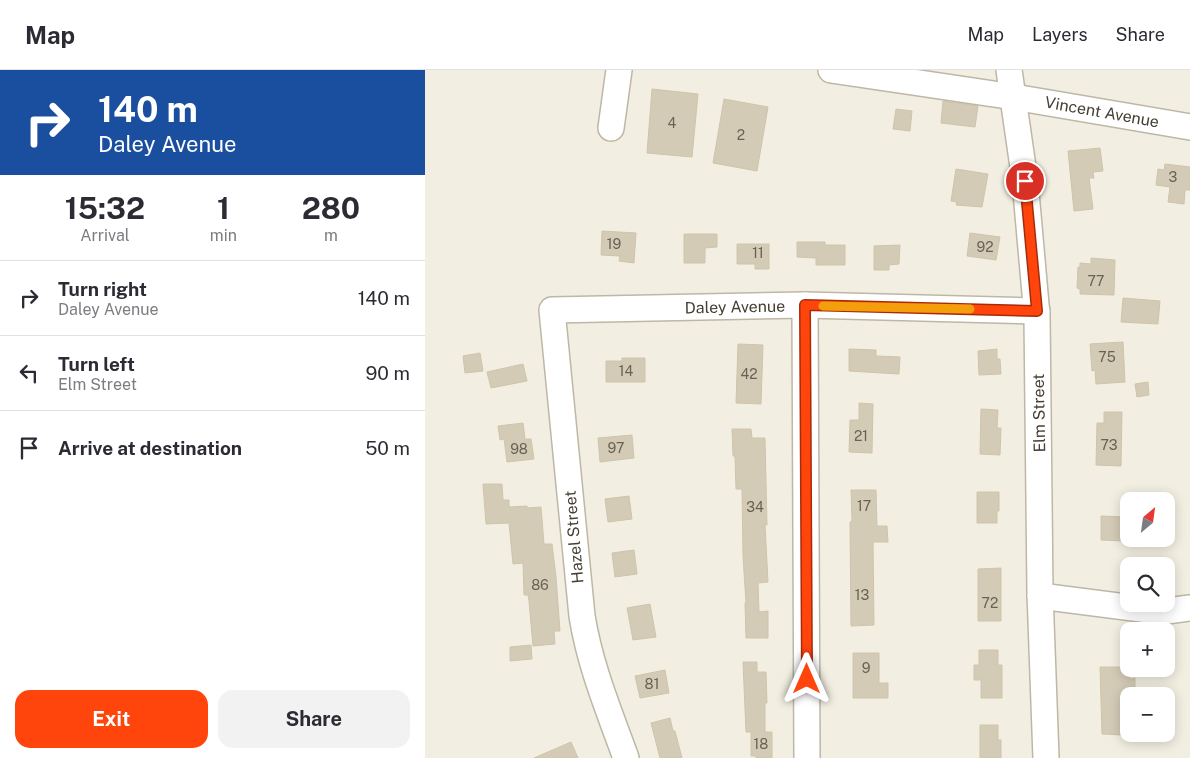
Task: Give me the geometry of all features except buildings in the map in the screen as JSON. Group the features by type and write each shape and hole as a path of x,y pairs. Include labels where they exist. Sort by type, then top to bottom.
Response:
{"street":[{"path":"611,128 619,70"},
{"name":"Vincent Avenue","path":"831,70 1014,97 1190,127"},
{"name":"Elm Street","path":"1009,70 1025,181 1037,311 1040,596 1046,758"},
{"path":"805,305 807,758"},
{"name":"Daley Avenue","path":"553,310 805,305 1037,311"},
{"name":"Hazel Street","path":"553,310 582,616 594,670 626,758"},
{"path":"1040,596 1149,610 1167,611 1190,608"}],"slow traffic":[{"path":"823,306 970,309"}],"route":[{"path":"807,679 805,305 1037,311 1025,181"}]}
